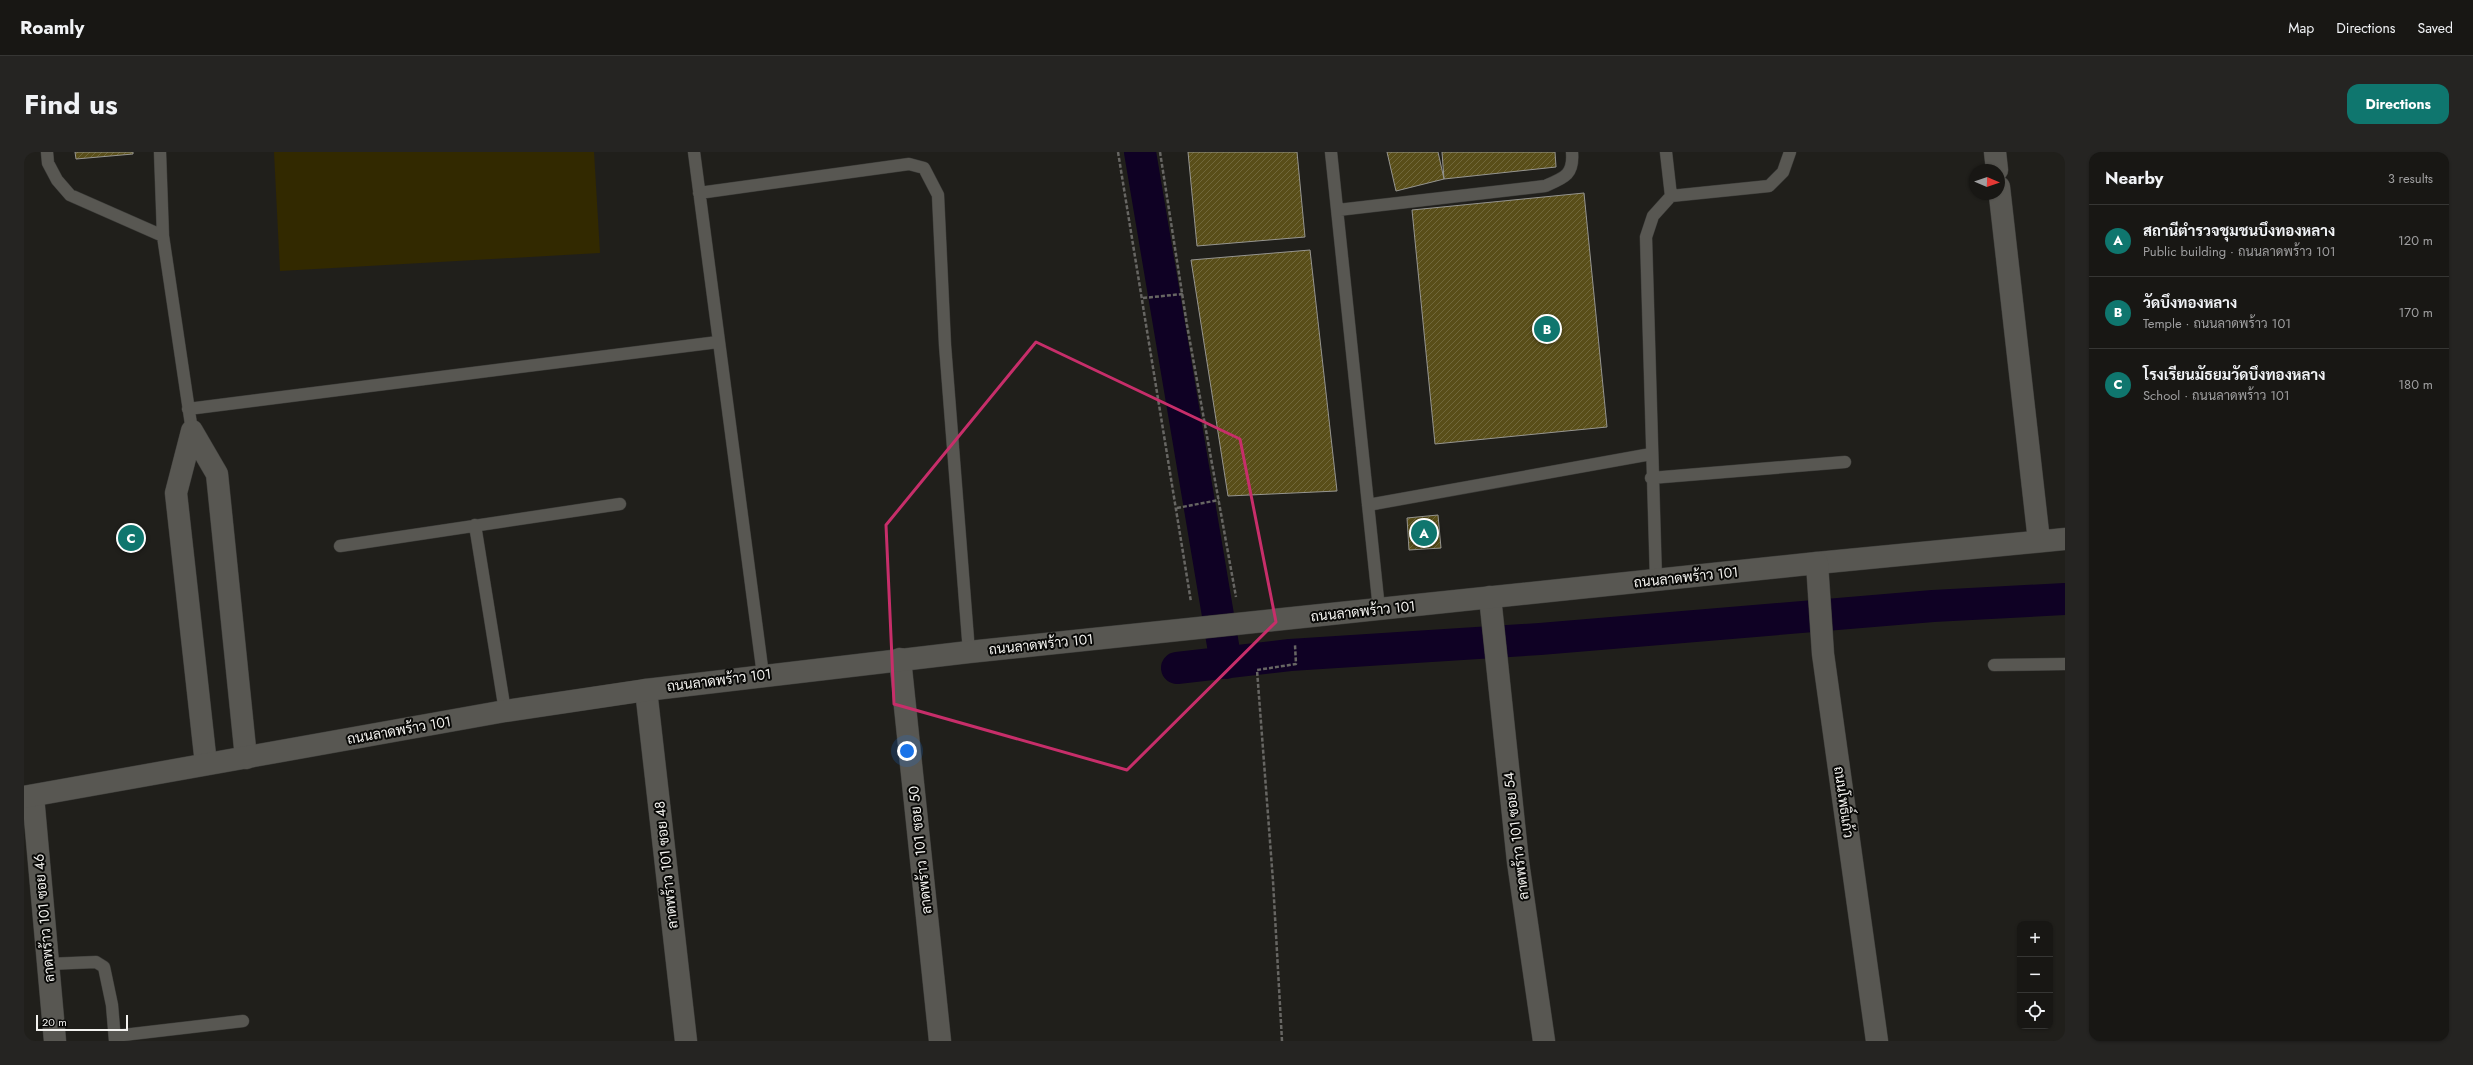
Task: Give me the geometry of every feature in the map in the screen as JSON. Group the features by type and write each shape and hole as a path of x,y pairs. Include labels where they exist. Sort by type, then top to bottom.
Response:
{"street":[{"path":"1995,152 1996,164"},
{"path":"2000,200 2039,541"},
{"path":"192,430 217,474 246,758"},
{"path":"192,430 176,493 206,764"},
{"name":"ถนนลาดพร้าว 101","path":"28,797 504,711 646,690 763,675 900,659 1656,580 1817,571 2039,541 2065,539"},
{"name":"ถนนโพธิ์แก้ว","path":"1817,571 1823,654 1878,1041"},
{"name":"ลาดพร้าว 101 ซอย 54","path":"1490,597 1518,862 1544,1041"},
{"name":"ลาดพร้าว 101 ซอย 50","path":"900,659 940,1041"},
{"name":"ลาดพร้าว 101 ซอย 48","path":"646,690 686,1041"},
{"name":"ลาดพร้าว 101 ซอย 46","path":"28,797 48,964 55,1041"}],"lane":[{"path":"47,152 48,164 56,180 70,195 163,236"},
{"path":"160,152 163,236 192,430"},
{"path":"694,152 763,675"},
{"path":"1332,152 1379,609"},
{"path":"1338,210 1546,186 1566,177 1573,164 1572,152"},
{"path":"1666,152 1671,196"},
{"path":"1656,580 1651,478 1646,237 1653,216 1671,196 1769,186 1783,172 1790,152"},
{"path":"699,193 909,164 924,168 938,194 945,345 969,652"},
{"path":"188,409 718,342"},
{"path":"1368,505 1651,454"},
{"path":"1651,478 1845,462"},
{"path":"340,546 620,504"},
{"path":"475,525 504,711"},
{"path":"1994,665 2065,664"},
{"path":"48,964 96,962 104,967 108,979 115,1038 243,1021"}],"path":[{"path":"1118,152 1144,298 1178,507 1195,628"},
{"path":"1160,152 1181,294 1240,623"},
{"path":"1144,298 1181,294"},
{"path":"1178,507 1218,500"},
{"path":"1282,1041 1273,881 1257,670 1296,664 1295,648"}],"highlighted area":[{"path":"1036,342 1240,439 1276,622 1127,770 894,704 886,525"}],"shaded area":[{"path":"274,152 594,152 600,253 280,271"}],"building":[{"path":"75,152 133,152 133,154 76,159"},
{"path":"1188,152 1297,152 1305,237 1197,246"},
{"path":"1387,152 1438,152 1444,179 1396,191"},
{"path":"1442,152 1555,152 1556,167 1444,179"},
{"path":"1584,193 1607,427 1435,444 1412,210"},
{"path":"1310,250 1337,491 1228,496 1191,260"},
{"path":"1438,515 1441,548 1409,550 1407,518"}],"waterway":[{"path":"1140,152 1226,663"},
{"path":"1177,668 1290,655 1540,639 1933,606 2065,599"}],"place":[{"name":"วัดบึงทองหลาง","path":"1547,329"},
{"name":"สถานีตำรวจชุมชนบึงทองหลาง","path":"1424,533"},
{"name":"โรงเรียนมัธยมวัดบึงทองหลาง","path":"131,538"}]}
